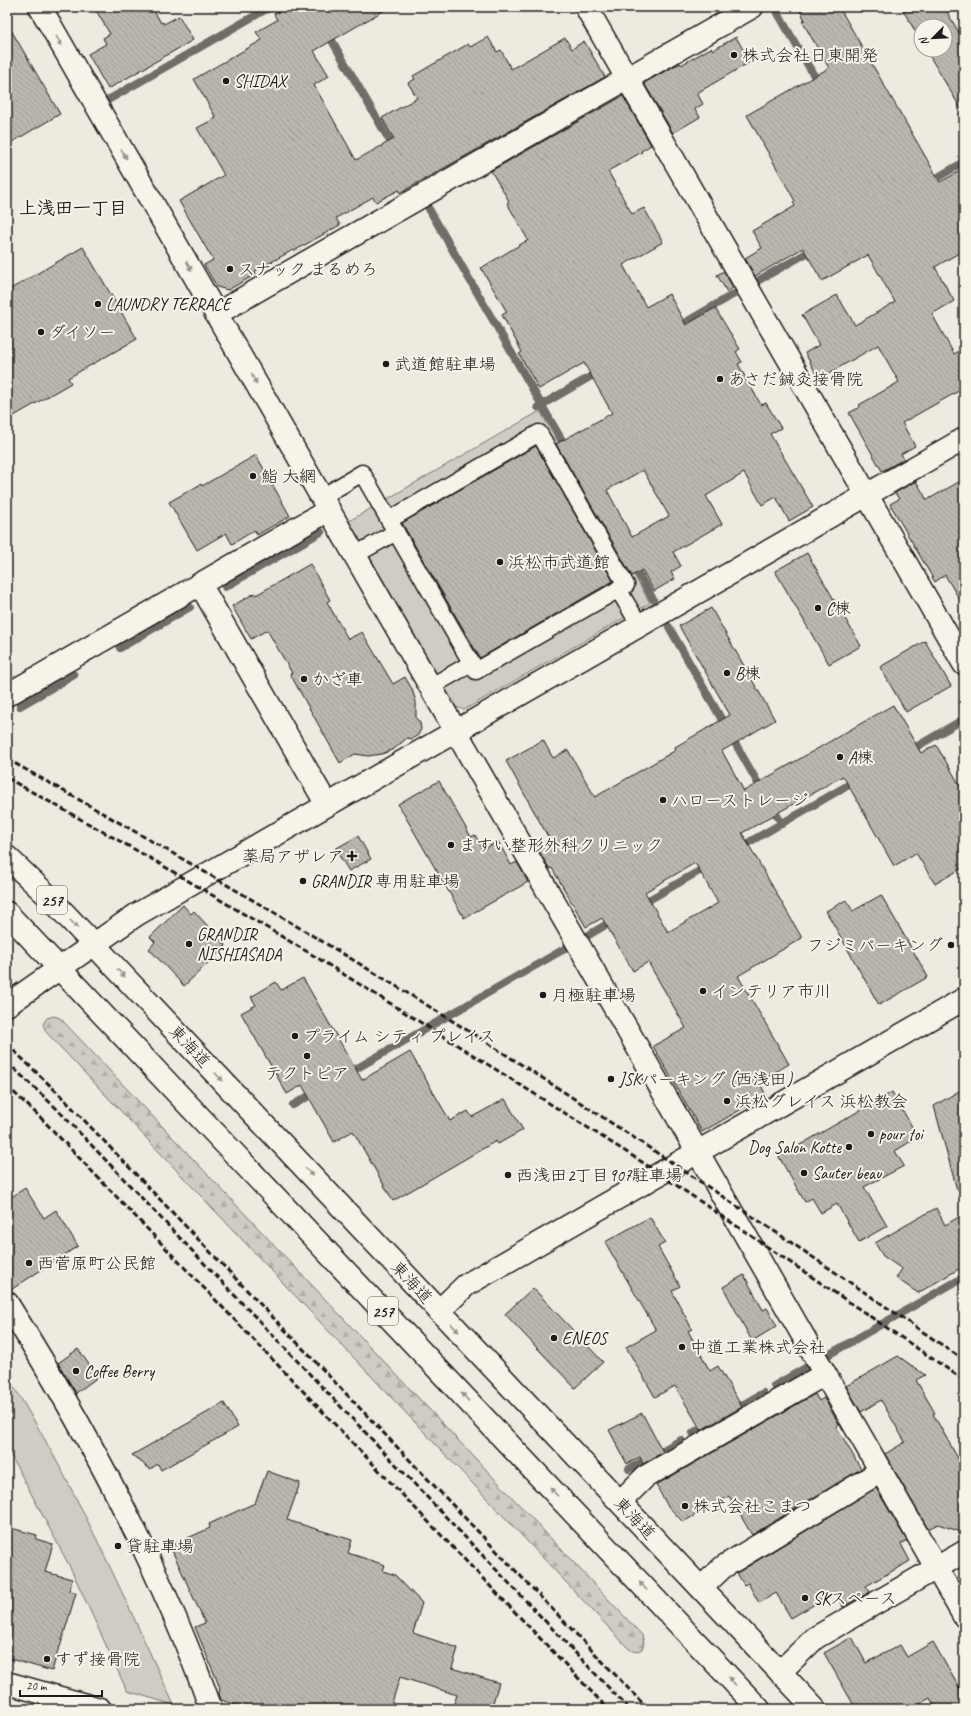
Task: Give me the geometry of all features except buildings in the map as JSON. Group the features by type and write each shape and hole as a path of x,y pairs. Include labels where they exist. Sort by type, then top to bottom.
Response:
{"main road":[{"path":"40,7 964,1616"},
{"path":"586,7 964,664"},
{"path":"216,314 752,7"},
{"path":"7,1005 136,916 964,439"},
{"path":"7,695 200,584 325,503"},
{"path":"200,584 327,805"},
{"name":"東海道","path":"7,858 49,897 94,944 815,1709"},
{"name":"257","path":"7,913 759,1709"},
{"path":"439,1311 466,1285 964,998"},
{"path":"7,1303 76,1417 132,1523 167,1598 193,1660 211,1709"},
{"path":"620,1502 645,1477 825,1374"},
{"path":"701,1588 723,1567 881,1471"},
{"path":"780,1672 815,1638 964,1552"},
{"path":"7,1683 95,1708"}],"lane":[{"path":"325,503 362,473 392,526 472,663 476,671 626,584 539,433 392,526 355,555"},
{"path":"618,589 640,626"},
{"path":"430,687 472,663"}],"green space":[{"name":"浜松市武道館","path":"540,411 650,603 464,710 456,707 349,521"},
{"path":"54,1016 60,1018 642,1635 644,1643 642,1649 635,1652 629,1649 46,1032 43,1024 47,1018"},
{"path":"7,1376 31,1415 75,1496 116,1579 174,1705 127,1691 71,1569 7,1448"}],"waterway":[{"path":"108,100 270,7"},
{"path":"776,10 820,86"},
{"path":"327,32 395,150"},
{"path":"928,183 964,162"},
{"path":"429,209 567,449"},
{"path":"759,280 814,249"},
{"path":"676,328 734,294"},
{"path":"538,407 600,371"},
{"path":"225,587 321,532"},
{"path":"632,563 653,599"},
{"path":"120,648 190,607"},
{"path":"669,627 763,792"},
{"path":"20,706 74,675"},
{"path":"909,751 964,719"},
{"path":"739,848 857,780"},
{"path":"771,805 782,824"},
{"path":"640,905 708,866"},
{"path":"587,936 614,920"},
{"path":"347,1074 566,948"},
{"path":"293,1105 316,1092"},
{"path":"828,1355 964,1277"},
{"path":"774,1386 807,1367"},
{"path":"732,1411 763,1393"},
{"path":"693,1433 709,1423"},
{"path":"629,1469 681,1440"}],"railway":[{"path":"7,759 248,898 368,969 486,1042 726,1199 964,1360"},
{"path":"7,778 150,858 311,954 473,1055 642,1162 964,1380"},
{"path":"7,1044 59,1094 648,1709"},
{"path":"7,1062 57,1109 629,1709"},
{"path":"7,1086 39,1116 608,1709"}],"place":[{"name":"株式会社日東開発","path":"734,55"},
{"name":"SHIDAX","path":"226,81"},
{"name":"スナック まるめろ","path":"230,269"},
{"name":"LAUNDRY TERRACE","path":"98,304"},
{"name":"ダイソー","path":"41,332"},
{"name":"武道館駐車場","path":"386,364"},
{"name":"あさだ鍼灸接骨院","path":"720,379"},
{"name":"鮨 大網","path":"253,476"},
{"name":"浜松市武道館","path":"500,562"},
{"name":"C棟","path":"818,608"},
{"name":"B棟","path":"727,673"},
{"name":"かざ車","path":"304,679"},
{"name":"A棟","path":"840,757"},
{"name":"ハローストレージ","path":"663,800"},
{"name":"ますい整形外科クリニック","path":"451,845"},
{"name":"薬局アザレア","path":"352,856"},
{"name":"GRANDIR 専用駐車場","path":"303,881"},
{"name":"GRANDIR NISHIASADA","path":"189,944"},
{"name":"フジミパーキング","path":"951,945"},
{"name":"インテリア市川","path":"703,991"},
{"name":"月極駐車場","path":"543,995"},
{"name":"プライム シティ プレイス","path":"295,1036"},
{"name":"テクトピア","path":"307,1056"},
{"name":"JSKパーキング (西浅田)","path":"611,1079"},
{"name":"浜松グレイス 浜松教会","path":"727,1101"},
{"name":"pour toi","path":"871,1134"},
{"name":"Dog Salon Kotte","path":"849,1147"},
{"name":"Sauter beau","path":"804,1173"},
{"name":"西浅田2丁目907駐車場","path":"508,1175"},
{"name":"西菅原町公民館","path":"29,1263"},
{"name":"ENEOS","path":"554,1338"},
{"name":"中道工業株式会社","path":"682,1347"},
{"name":"Coffee Berry","path":"76,1371"},
{"name":"株式会社こまつ","path":"685,1506"},
{"name":"貸駐車場","path":"118,1546"},
{"name":"SKスペース","path":"805,1598"},
{"name":"すず接骨院","path":"47,1659"}],"district":[{"name":"上浅田一丁目","path":"73,208"}]}
